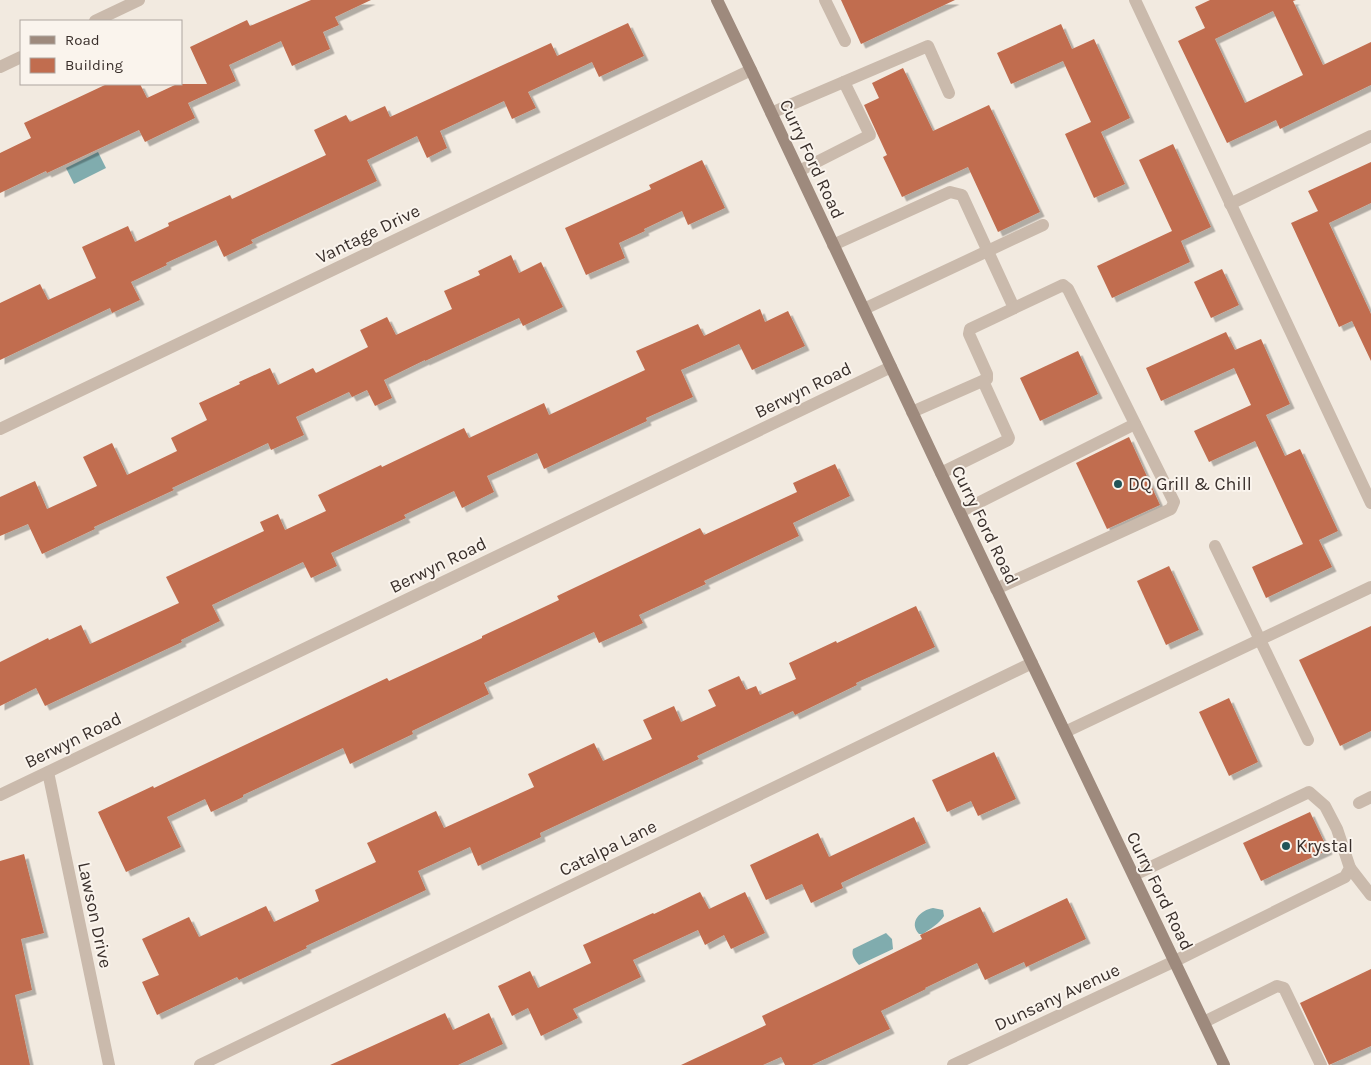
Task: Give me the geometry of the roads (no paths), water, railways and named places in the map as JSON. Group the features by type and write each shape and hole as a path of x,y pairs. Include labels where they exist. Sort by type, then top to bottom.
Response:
{"street":[{"path":"97,20 139,0"},
{"name":"Curry Ford Road","path":"716,0 1224,1065"},
{"path":"825,0 844,42"},
{"path":"1135,0 1371,503"},
{"path":"771,113 928,46 949,93"},
{"path":"0,67 20,57"},
{"name":"Vantage Drive","path":"0,429 751,70"},
{"path":"798,172 870,135 844,82"},
{"path":"1230,204 1371,136"},
{"path":"833,245 950,192 962,195 1014,308"},
{"path":"864,309 1043,225"},
{"path":"912,412 987,379 987,374 969,334 970,329 1063,284 1068,289 1174,502 1171,508 996,589"},
{"name":"Berwyn Road","path":"0,795 891,367"},
{"path":"941,473 1009,438 983,381"},
{"path":"960,512 1135,424"},
{"path":"1215,546 1308,740"},
{"path":"1065,732 1371,587"},
{"name":"Catalpa Lane","path":"200,1065 1032,663"},
{"name":"Lawson Drive","path":"48,772 109,1065"},
{"path":"1134,876 1309,792 1325,806 1337,829 1350,868 1371,896"},
{"path":"1358,803 1371,797"},
{"name":"Dunsany Avenue","path":"953,1065 1175,962 1345,877 1350,868"},
{"path":"1204,1022 1277,986 1284,988 1321,1065"}],"water":[{"path":"98,152 106,168 74,184 66,168"},
{"path":"933,908 943,910 944,916 932,928 923,934 919,934 915,925 917,917 924,911"},
{"path":"886,933 892,939 893,949 859,965 853,956 853,949"}],"place":[{"name":"DQ Grill & Chill","path":"1118,484"},
{"name":"Krystal","path":"1286,846"}]}
